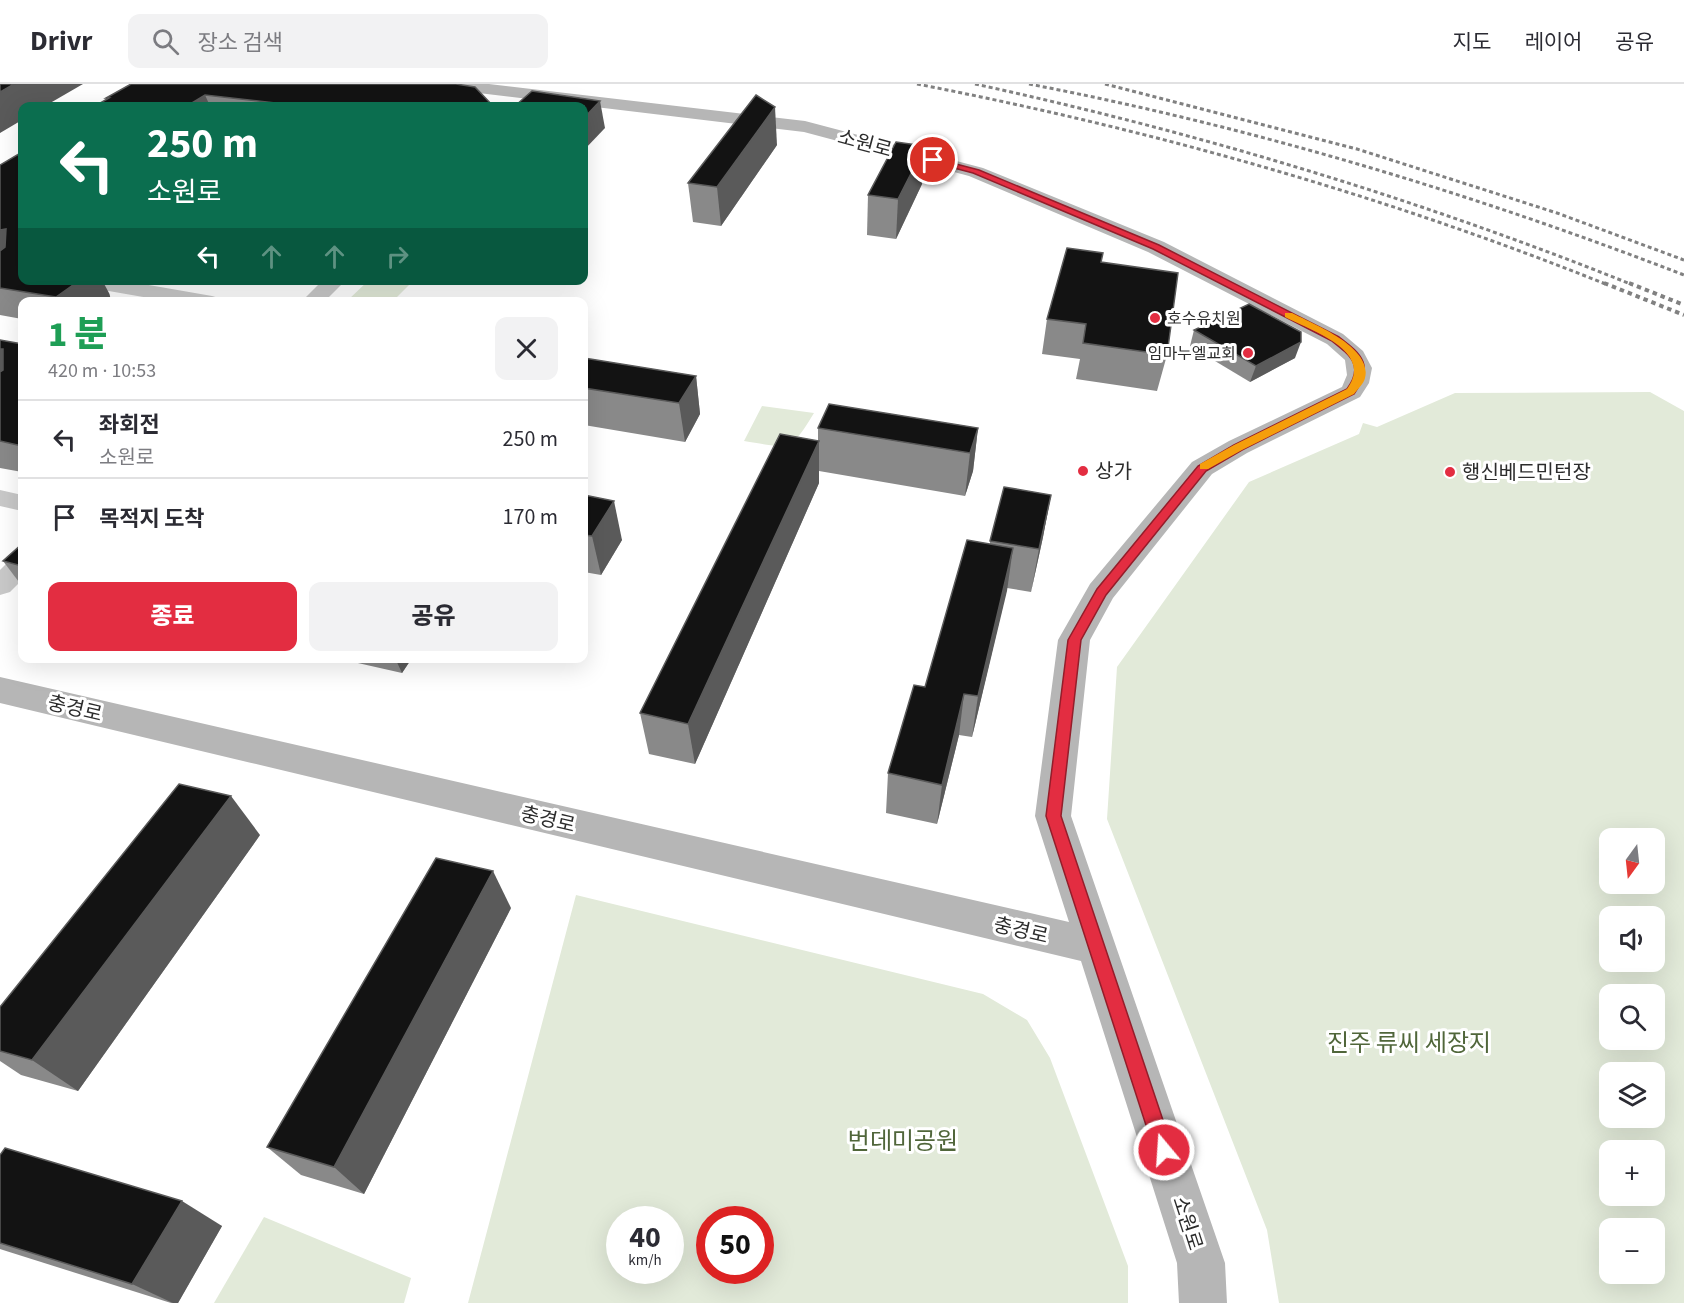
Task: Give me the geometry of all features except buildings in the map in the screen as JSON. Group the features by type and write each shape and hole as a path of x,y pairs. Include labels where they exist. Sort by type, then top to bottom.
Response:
{"main road":[{"name":"소원로","path":"445,84 553,102"},
{"name":"소원로","path":"588,105 805,127 976,172 1156,247 1335,339 1351,351 1360,364 1360,379 1351,392 1238,447 1202,468 1101,592 1074,640 1053,816 1201,1263 1203,1303"},
{"name":"충경로","path":"0,690 1097,947"}],"street":[{"path":"111,285 183,297"},
{"path":"317,297 331,285"},
{"path":"0,498 18,502"},
{"path":"0,585 18,569"}],"green space":[{"path":"364,285 409,285 397,297 351,297"},
{"name":"진주 류씨 세장지","path":"1650,392 1684,411 1684,1303 1279,1303 1267,1230 1107,819 1117,667 1249,482 1359,434 1363,423 1377,427 1455,393"},
{"path":"762,406 814,413 799,435 786,445 744,441"},
{"name":"번데미공원","path":"576,895 983,994 1027,1020 1050,1058 1128,1266 1128,1303 468,1303"},
{"path":"264,1217 411,1278 404,1303 214,1303"}],"railway":[{"path":"917,84 1093,122 1267,168 1439,222 1608,285"},
{"path":"975,84 1143,124 1308,171 1472,224 1633,285"},
{"path":"1029,84 1196,120 1361,165 1524,217 1684,275"},
{"path":"1105,84 1357,149 1557,213 1684,260"},
{"path":"1604,283 1684,315"},
{"path":"1629,283 1684,305"}],"slow traffic":[{"path":"1204,467 1238,447 1351,392 1360,379 1360,364 1351,351 1335,339 1288,315"}],"place":[{"name":"호수유치원","path":"1155,318"},
{"name":"임마누엘교회","path":"1248,353"},
{"name":"상가","path":"1083,471"},
{"name":"행신베드민턴장","path":"1450,472"}],"route":[{"path":"933,160 976,172 1156,247 1335,339 1351,351 1360,364 1360,379 1351,392 1238,447 1202,468 1101,592 1074,640 1053,816 1164,1150"}]}
